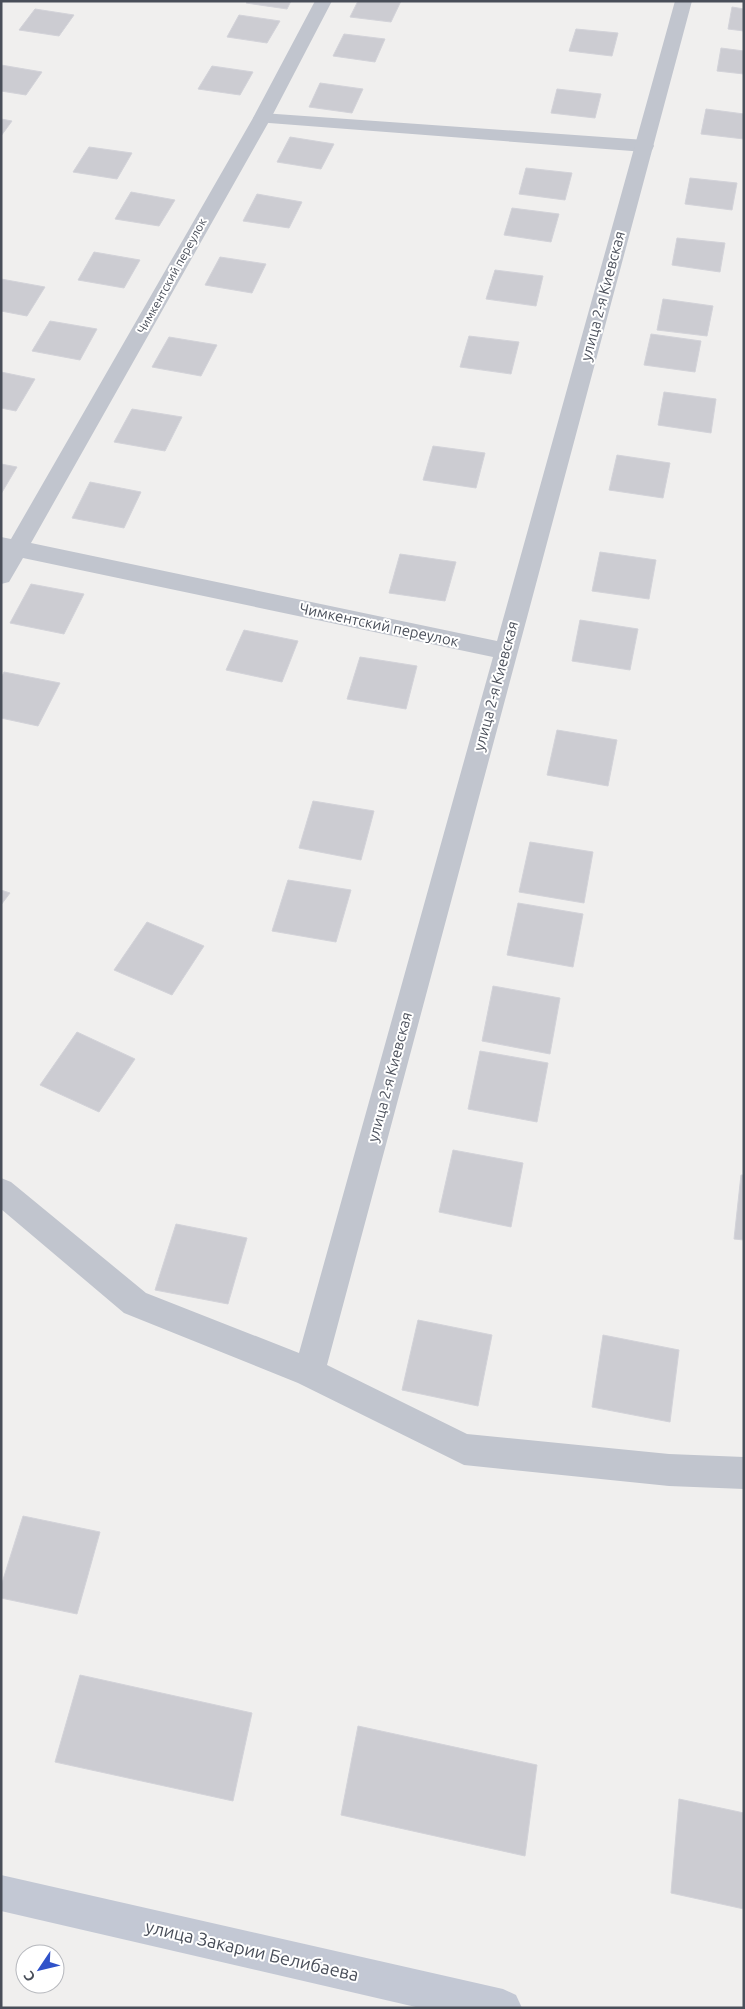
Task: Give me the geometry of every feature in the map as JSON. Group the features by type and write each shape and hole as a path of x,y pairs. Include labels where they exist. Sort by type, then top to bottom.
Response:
{"street":[{"name":"Чимкентский переулок","path":"1,576 10,547 262,118 324,1"},
{"name":"улица 2-я Киевская","path":"309,1372 684,1"},
{"path":"262,118 645,146"},
{"name":"Чимкентский переулок","path":"10,547 506,651"},
{"path":"1,1191 135,1303 309,1372 464,1448 669,1470 744,1473"},
{"name":"улица Закарии Белибаева","path":"1,1893 503,2008"}],"building":[{"path":"248,1 291,1 287,9 246,3"},
{"path":"358,1 401,1 391,22 350,17"},
{"path":"732,7 744,9 744,31 728,29"},
{"path":"35,9 74,15 59,36 19,30"},
{"path":"239,15 280,21 267,43 227,37"},
{"path":"576,29 618,33 612,56 569,51"},
{"path":"344,34 385,39 375,62 333,56"},
{"path":"721,48 744,51 744,74 717,71"},
{"path":"1,65 42,72 26,95 1,91"},
{"path":"212,66 253,72 240,95 198,89"},
{"path":"320,83 363,89 352,113 309,107"},
{"path":"557,89 601,94 595,118 551,113"},
{"path":"706,109 744,114 744,139 701,134"},
{"path":"1,119 12,121 1,136"},
{"path":"290,137 334,144 321,169 277,162"},
{"path":"89,147 132,153 117,179 73,172"},
{"path":"526,168 572,173 565,200 519,194"},
{"path":"690,178 737,183 732,210 685,204"},
{"path":"131,192 175,200 159,226 115,219"},
{"path":"257,194 302,202 289,228 243,221"},
{"path":"512,208 559,214 551,242 504,235"},
{"path":"677,238 725,243 720,272 672,265"},
{"path":"94,252 140,260 124,288 78,280"},
{"path":"220,257 266,264 252,293 205,285"},
{"path":"495,270 543,276 536,306 486,299"},
{"path":"1,279 45,287 27,316 1,311"},
{"path":"663,299 713,306 707,336 657,330"},
{"path":"50,321 97,329 80,360 32,351"},
{"path":"651,334 701,341 695,372 644,365"},
{"path":"469,336 519,342 511,374 460,367"},
{"path":"169,337 217,345 201,376 152,367"},
{"path":"1,372 35,379 16,411 1,408"},
{"path":"664,392 716,399 711,433 658,425"},
{"path":"132,409 182,417 165,451 114,442"},
{"path":"433,446 485,453 476,488 423,480"},
{"path":"617,455 670,463 663,498 609,490"},
{"path":"1,464 17,467 1,494"},
{"path":"90,482 141,492 124,528 72,518"},
{"path":"600,552 656,560 649,599 592,591"},
{"path":"400,554 456,562 445,601 389,593"},
{"path":"31,584 84,594 64,634 10,623"},
{"path":"580,620 638,629 630,670 572,661"},
{"path":"244,630 298,641 282,682 226,670"},
{"path":"360,657 417,666 406,709 347,699"},
{"path":"4,672 60,683 38,726 1,718 1,678"},
{"path":"557,730 617,740 608,786 547,775"},
{"path":"313,801 374,811 361,860 299,848"},
{"path":"530,842 593,852 584,903 519,892"},
{"path":"288,880 351,890 336,942 272,931"},
{"path":"1,890 10,893 1,905"},
{"path":"518,903 583,914 573,967 507,955"},
{"path":"147,922 204,946 172,995 114,970"},
{"path":"493,986 560,998 550,1054 482,1041"},
{"path":"77,1032 135,1059 99,1112 40,1085"},
{"path":"480,1051 548,1063 537,1122 468,1109"},
{"path":"453,1150 523,1163 511,1227 439,1212"},
{"path":"741,1175 744,1175 744,1240 734,1239"},
{"path":"176,1224 247,1238 228,1304 155,1290"},
{"path":"418,1320 492,1335 478,1406 402,1390"},
{"path":"603,1335 679,1350 670,1422 592,1407"},
{"path":"23,1516 100,1532 77,1614 1,1598 1,1586"},
{"path":"80,1675 252,1713 233,1801 55,1762"},
{"path":"358,1726 537,1765 525,1856 341,1815"},
{"path":"679,1799 744,1813 744,1909 671,1893"}]}
